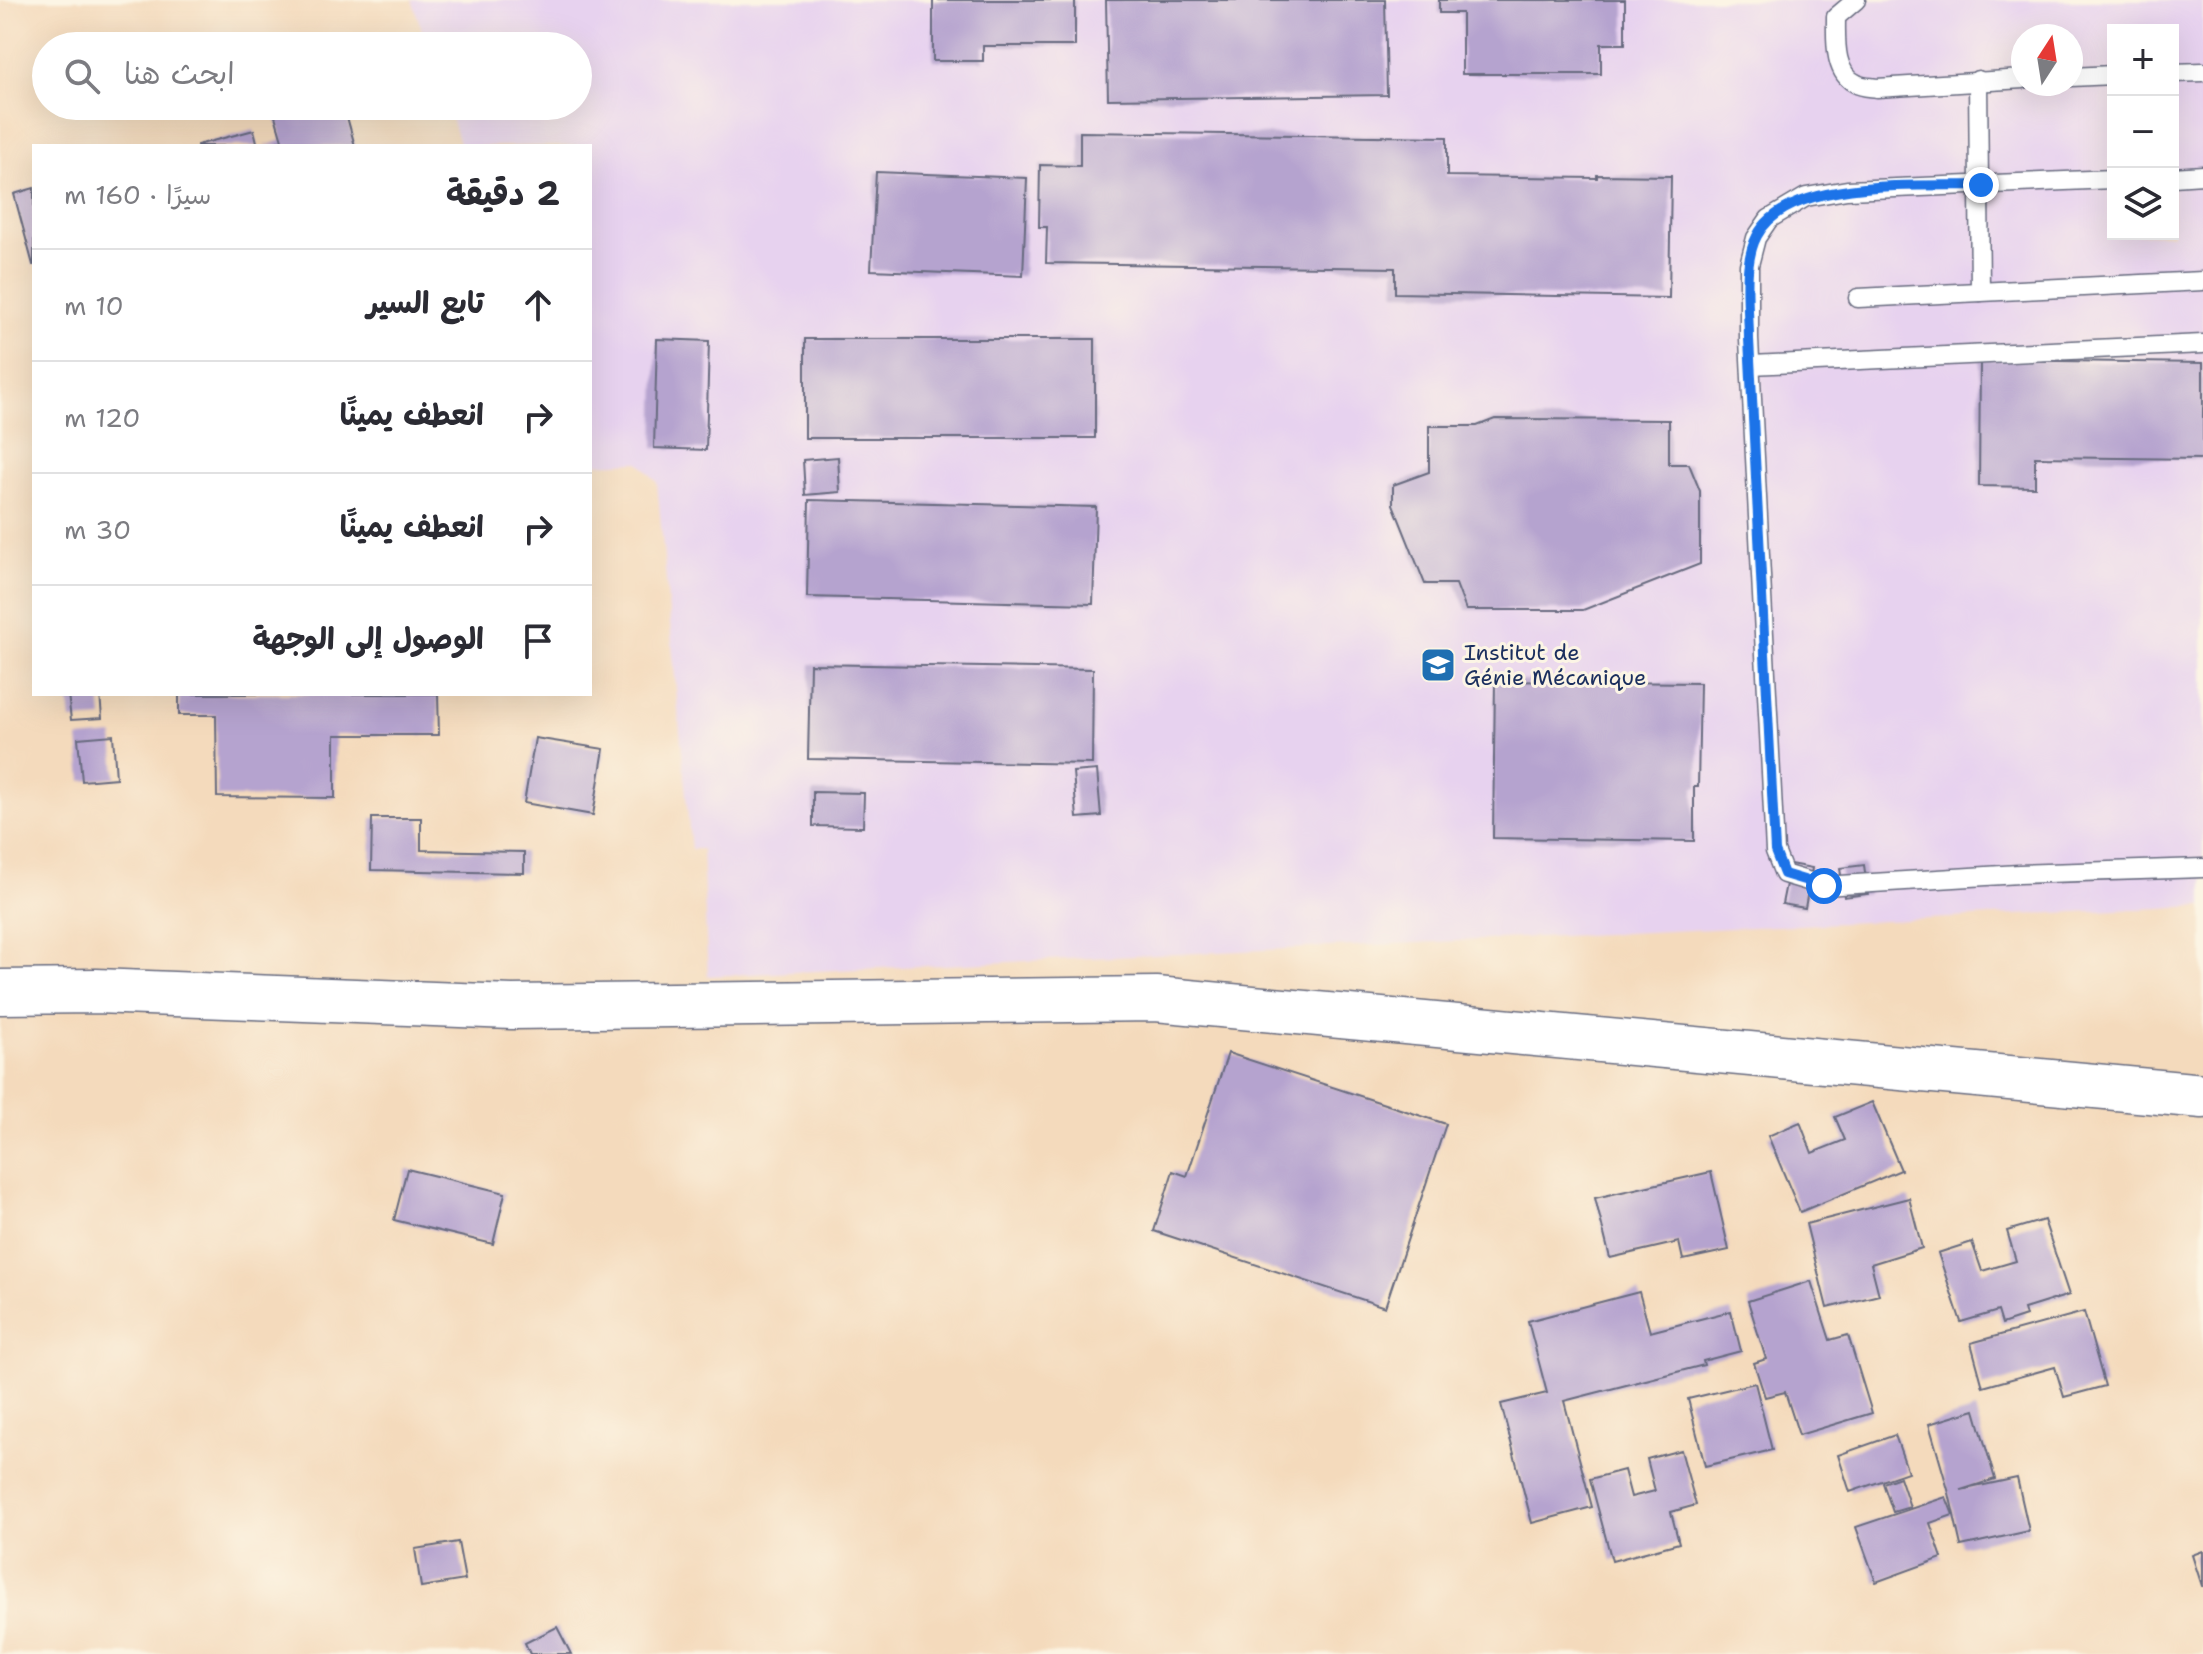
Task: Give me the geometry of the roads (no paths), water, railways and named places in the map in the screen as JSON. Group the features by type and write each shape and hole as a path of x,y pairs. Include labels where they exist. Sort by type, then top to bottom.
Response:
{"street":[{"path":"0,992 96,991 512,1007 1156,999 2203,1096"}],"lane":[{"path":"1856,0 1836,17 1836,51 1845,75 1856,84 1877,88 2011,79"},
{"path":"2179,73 2203,72"},
{"path":"2083,76 2107,75"},
{"path":"1978,80 1980,292"},
{"path":"2179,177 2203,175"},
{"path":"2107,179 1847,190 1806,197 1769,219 1756,238 1749,265 1751,365 1775,851 1784,874 1824,886 2019,874 2203,868"},
{"path":"1858,298 2203,281"},
{"path":"1751,365 2203,344"}],"place":[{"name":"Institut de Génie Mécanique","path":"1438,665"}]}
